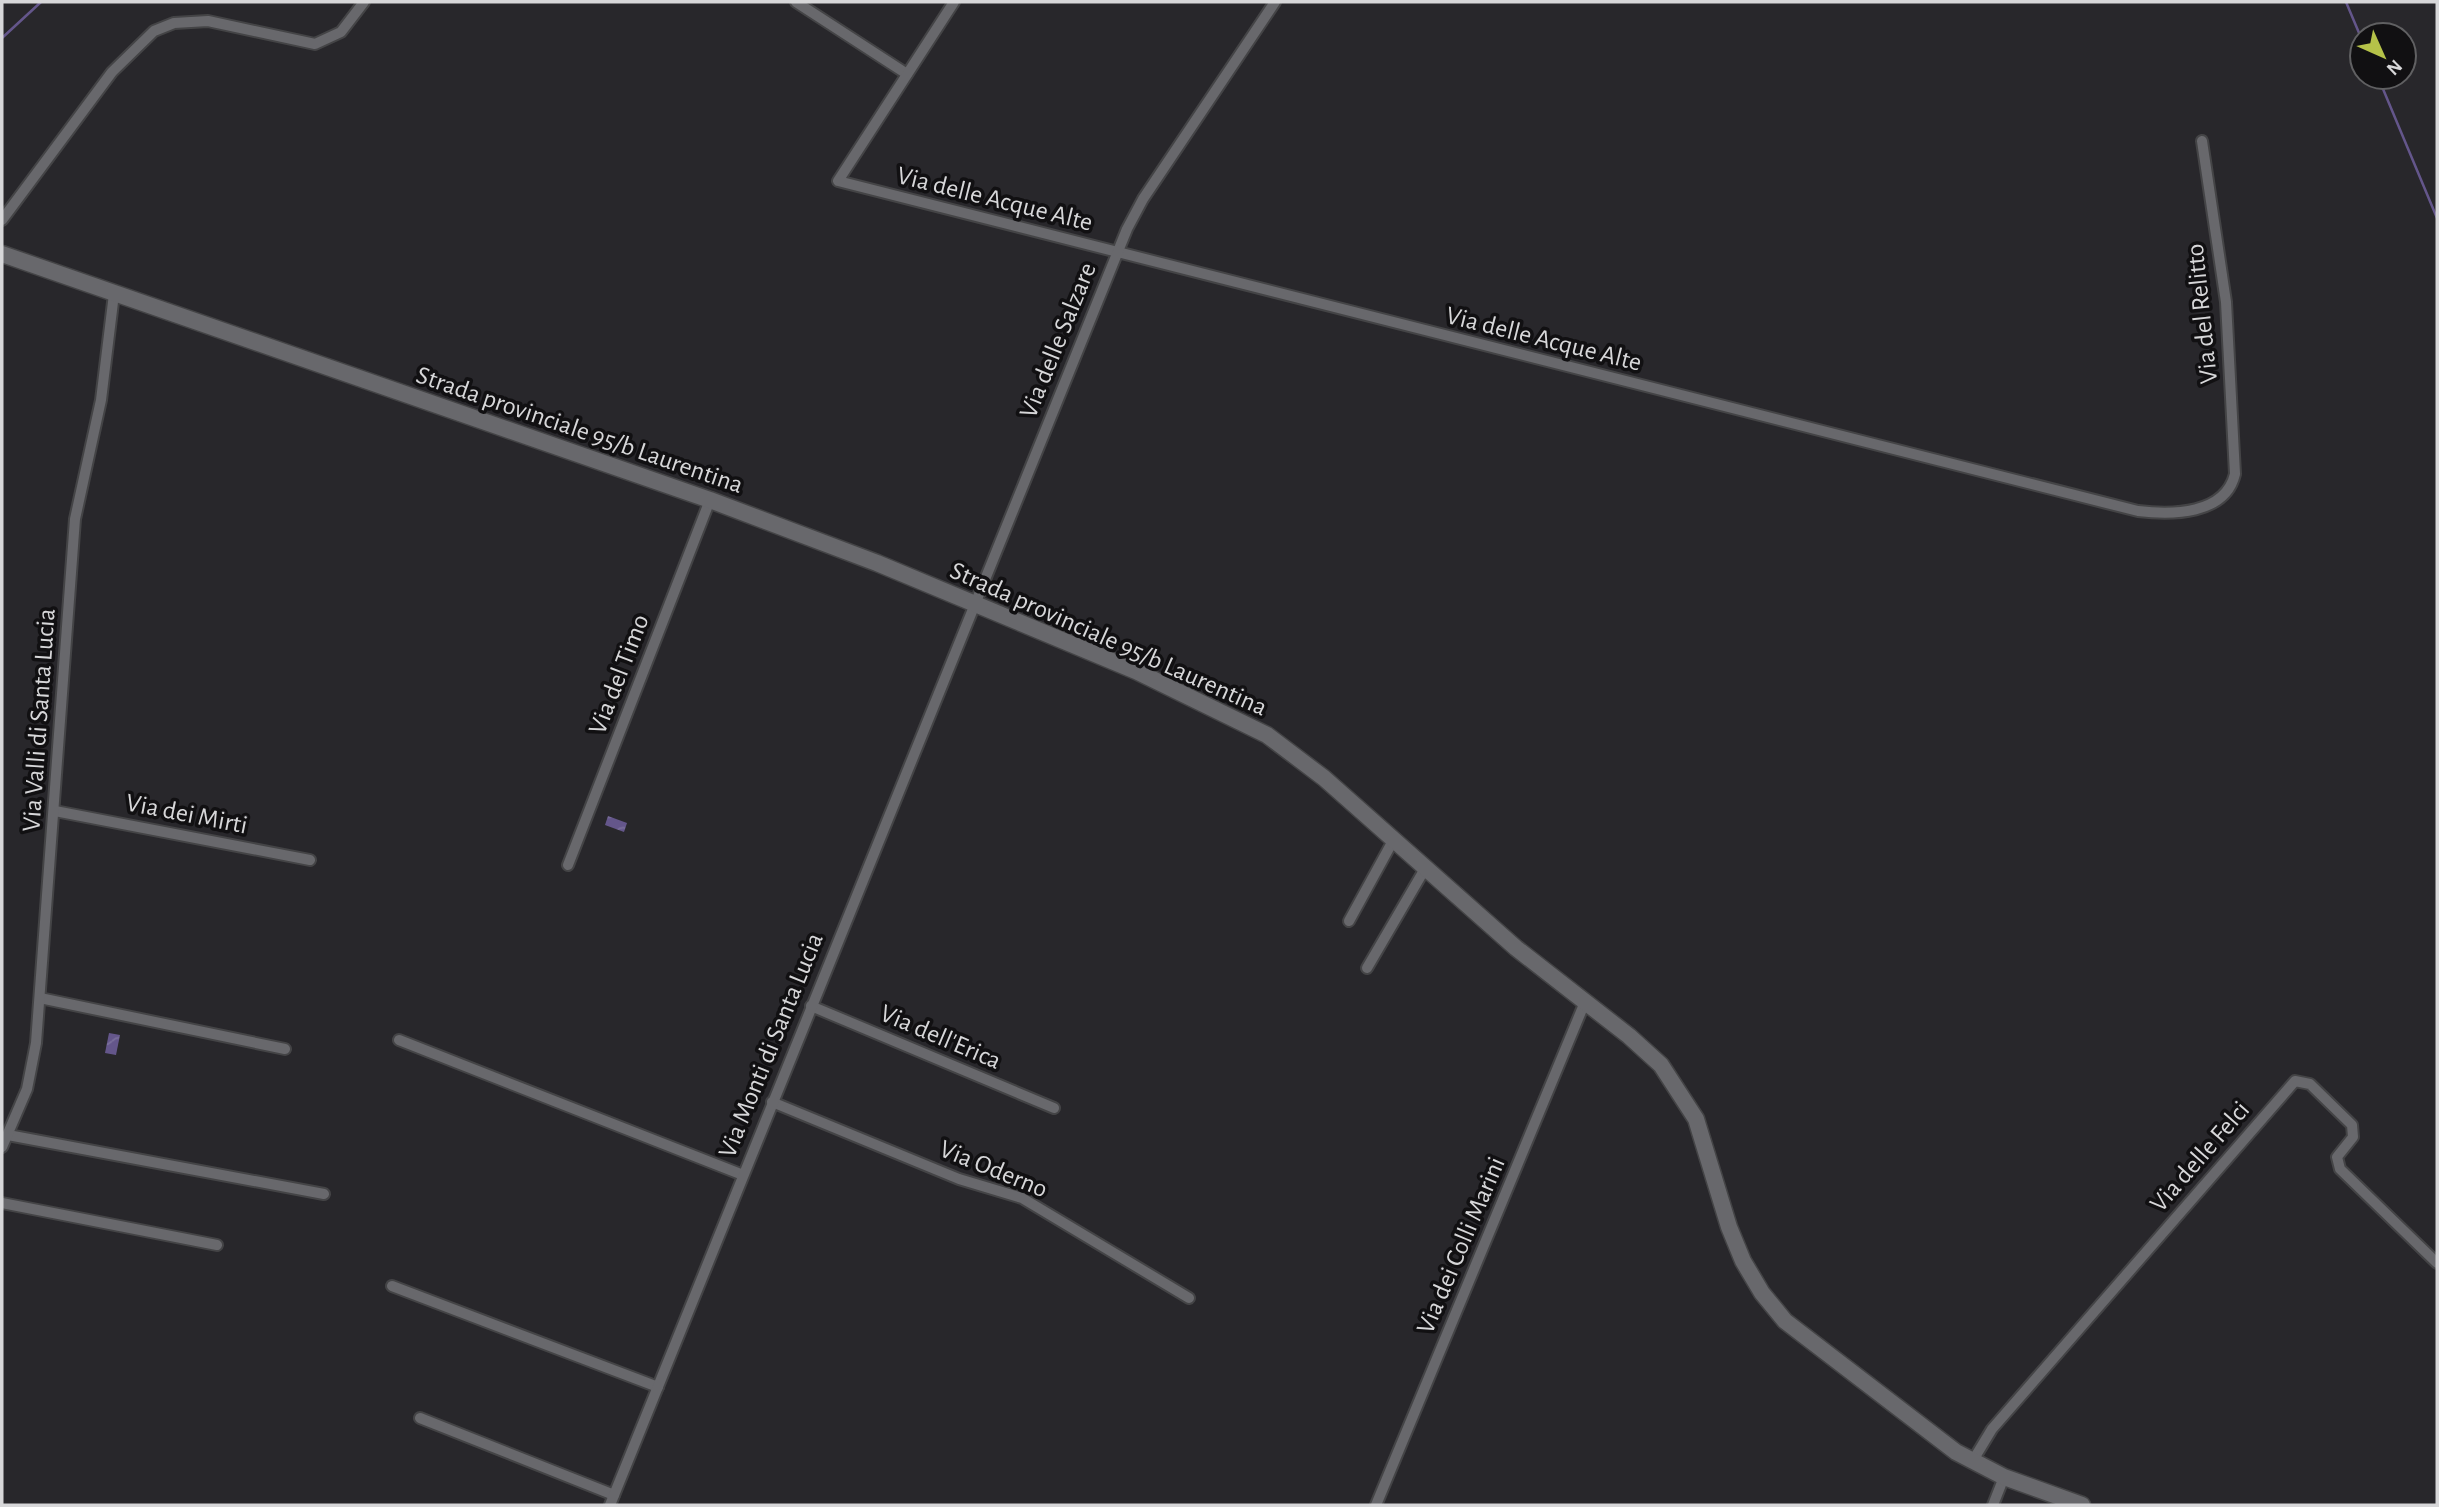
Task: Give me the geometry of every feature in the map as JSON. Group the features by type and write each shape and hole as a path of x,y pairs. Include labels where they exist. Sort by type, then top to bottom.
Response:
{"main road":[{"name":"Strada provinciale 95/b Laurentina","path":"2,254 114,295 710,499 1136,671 1259,730 1311,767 1516,948 1648,1053 1687,1100 1701,1131 1739,1252 1754,1282 1779,1315 1807,1340 1918,1425 1972,1462 2004,1477 2082,1505"}],"street":[{"path":"2,220 112,72 154,31 174,23 208,21 305,44 319,44 341,32 365,2"},
{"path":"796,2 907,74 954,2"},
{"name":"Via delle Salzare","path":"975,604 1117,253 1143,199 1275,2"},
{"name":"Via delle Acque Alte","path":"907,74 838,181 2122,509 2159,513 2196,510 2219,499 2233,482"},
{"name":"Via del Relitto","path":"2202,141 2226,302 2236,468 2233,482"},
{"name":"Via Valli di Santa Lucia","path":"2,1147 32,1072 55,811 75,519 101,400 114,295"},
{"name":"Via del Timo","path":"568,865 710,499"},
{"name":"Via Monti di Santa Lucia","path":"612,1500 975,604"},
{"name":"Via dei Mirti","path":"55,811 310,860"},
{"path":"1349,921 1394,839"},
{"path":"1367,968 1426,867"},
{"path":"40,998 285,1049"},
{"name":"Via dei Colli Marini","path":"1376,1505 1586,1002"},
{"name":"Via dell'Erica","path":"810,1006 1054,1108"},
{"path":"399,1040 743,1175"},
{"name":"Via delle Felci","path":"1972,1462 1992,1429 2295,1082 2310,1084 2352,1125 2353,1137 2337,1157 2340,1169 2437,1263"},
{"name":"Via Oderno","path":"772,1102 954,1177 1022,1199 1189,1298"},
{"path":"8,1135 324,1194"},
{"path":"2,1203 217,1245"},
{"path":"392,1286 658,1387"},
{"path":"420,1418 612,1500"},
{"path":"1993,1505 2004,1477"}],"water":[{"path":"608,816 627,823 624,832 605,825"},
{"path":"109,1033 120,1035 116,1055 105,1053"}],"waterway":[{"path":"2,38 41,2"},
{"path":"2346,2 2354,21"},
{"path":"2384,91 2437,218"}]}
